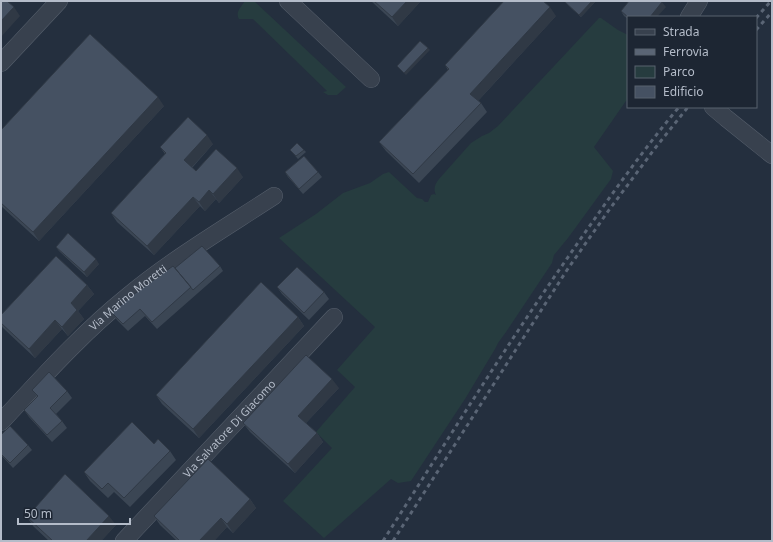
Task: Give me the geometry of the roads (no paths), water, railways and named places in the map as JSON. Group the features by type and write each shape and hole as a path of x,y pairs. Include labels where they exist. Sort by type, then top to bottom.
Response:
{"street":[{"path":"1,63 58,1"},
{"path":"288,1 371,79"},
{"path":"690,16 699,1"},
{"path":"714,108 772,155"},
{"name":"Via Marino Moretti","path":"1,422 87,332 129,295 191,250 274,196"},
{"name":"Via Salvatore Di Giacomo","path":"124,541 334,317"}],"railway":[{"path":"757,17 771,1"},
{"path":"757,29 772,12"},
{"path":"383,541 542,295 621,182 678,108"},
{"path":"393,541 567,270 609,210 687,108"}]}
